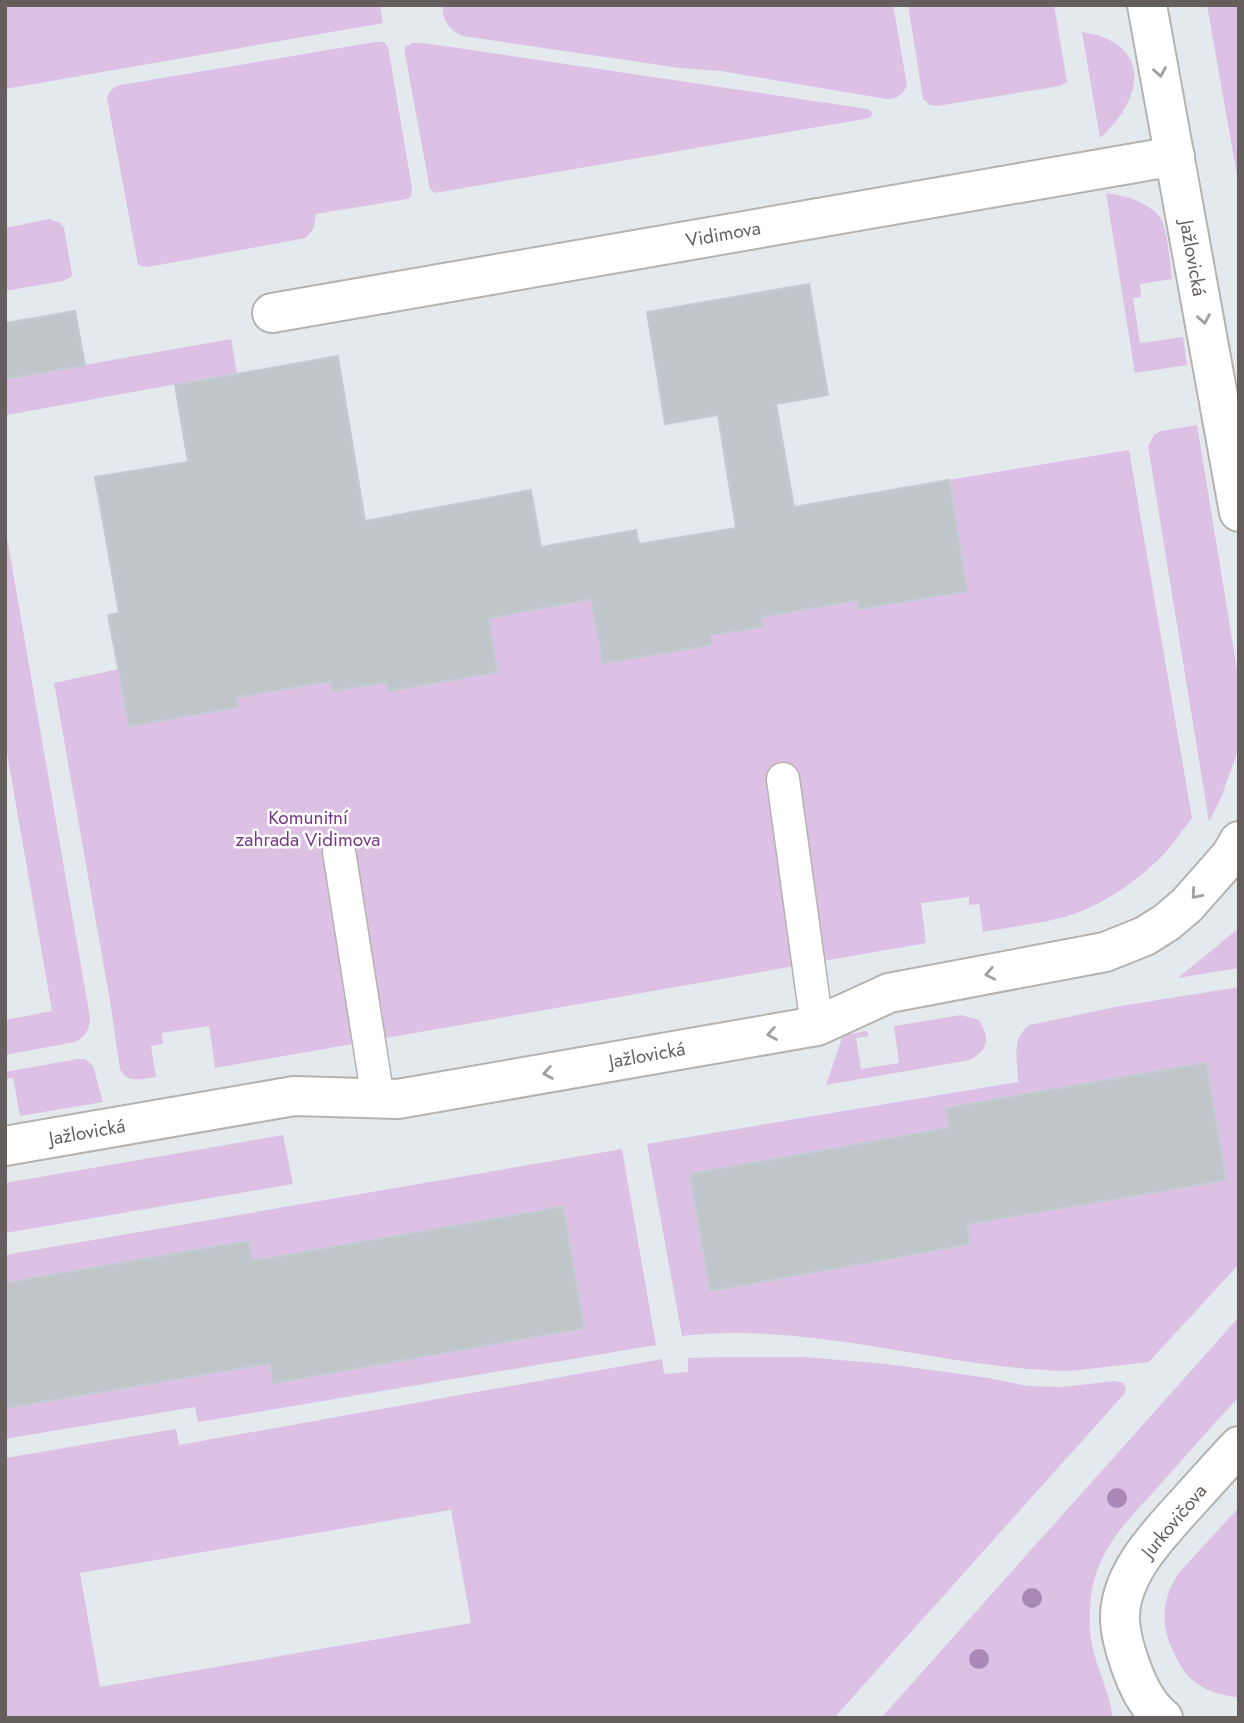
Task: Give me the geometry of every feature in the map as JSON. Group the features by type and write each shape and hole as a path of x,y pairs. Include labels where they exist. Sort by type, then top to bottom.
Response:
{"street":[{"name":"Jažlovická","path":"1147,5 1239,512"},
{"name":"Vidimova","path":"272,313 1175,156"},
{"name":"Jažlovická","path":"5,1146 294,1096 398,1098 817,1026 889,993 1105,953 1145,936 1187,905 1231,855 1239,841"},
{"name":"Jurkovičova","path":"1163,1718 1155,1712 1137,1685 1125,1650 1120,1621 1123,1600 1128,1583 1151,1543 1239,1446"}],"lane":[{"path":"783,779 817,1026"},
{"path":"339,851 378,1098"}],"green space":[{"path":"5,5 380,5 383,23 5,89"},
{"path":"443,5 893,5 907,85 899,96 887,99 721,71 680,68 462,36 447,24"},
{"path":"908,5 1054,5 1067,82 1060,86 938,106 930,105 923,99"},
{"path":"1207,5 1239,5 1239,187"},
{"path":"1082,32 1105,38 1121,48 1131,60 1134,75 1132,91 1125,107 1115,123 1100,138"},
{"path":"384,42 388,47 412,188 411,197 316,214 314,228 306,238 148,267 138,265 107,98 112,89 121,85"},
{"path":"412,43 868,109 873,113 870,118 435,193 430,189 405,54 405,47"},
{"path":"1106,193 1144,204 1161,219 1167,240 1172,279 1140,284 1141,297 1133,298 1140,343 1183,337 1187,365 1135,373"},
{"path":"49,219 60,223 64,228 71,277 63,281 5,291 5,228"},
{"path":"231,339 237,373 7,415 5,379"},
{"path":"1197,425 1239,682 1239,741 1236,756 1209,822 1148,446 1154,435 1161,431"},
{"name":"Komunitní zahrada Vidimova","path":"1129,450 1192,818 1157,861 1116,893 1094,906 1070,915 983,932 979,904 969,905 969,897 921,903 926,943 215,1068 209,1026 162,1033 163,1044 151,1046 156,1077 131,1079 123,1074 54,683 119,669 130,726 238,707 236,697 288,688 285,666 328,659 334,691 386,682 389,691 497,672 483,586 591,599 603,663 711,645 710,635 762,627 756,584 857,600 859,609 966,591 949,480"},
{"path":"5,526 90,1018 86,1033 75,1042 5,1055 5,1020 52,1011 5,742"},
{"path":"1239,928 1239,968 1178,978"},
{"path":"1239,987 1239,1264 1149,1362 1064,1371 969,1362 826,1339 730,1333 682,1336 647,1144 1018,1082 1017,1043 1030,1025 1115,1007","holes":["1205,1063 1226,1180 967,1224 970,1245 917,1254 915,1244 893,1258 711,1291 690,1174 949,1129 946,1108"]},
{"path":"961,1015 979,1020 985,1032 984,1048 970,1060 826,1085 843,1035 867,1031 869,1036 856,1038 861,1069 899,1063 894,1026"},
{"path":"85,1059 93,1066 103,1102 20,1116 13,1078 5,1079 5,1072"},
{"path":"283,1135 293,1184 5,1233 5,1183"},
{"path":"622,1149 656,1345 198,1422 195,1407 5,1439 5,1408 270,1363 273,1383 584,1327 563,1207 252,1261 248,1241 5,1283 5,1255"},
{"path":"1239,1317 1239,1397 1135,1512 1106,1550 1095,1577 1091,1595 1091,1641 1113,1718 881,1718"},
{"path":"804,1357 887,1364 1027,1386 1062,1387 1115,1381 1123,1383 1126,1388 1125,1393 834,1718 5,1718 5,1458 176,1429 179,1445 662,1359 664,1374 688,1372 688,1358","holes":["451,1510 471,1623 100,1687 80,1573"]},
{"path":"1239,1507 1239,1697 1235,1697 1208,1690 1189,1676 1172,1650 1164,1618 1168,1596 1178,1574"}],"building":[{"path":"809,284 828,395 776,404 794,507 949,480 967,591 859,609 857,600 761,617 763,627 710,635 711,645 603,663 591,599 489,618 497,672 388,691 386,682 333,691 332,681 236,697 238,707 129,726 108,615 119,613 95,477 188,462 175,385 338,356 365,521 531,490 541,547 636,530 639,544 736,528 718,415 665,424 647,312"},
{"path":"75,311 85,365 5,379 5,323"},
{"path":"1206,1063 1226,1180 967,1224 970,1244 710,1291 690,1174 949,1128 946,1108"},
{"path":"563,1207 584,1328 273,1383 270,1363 5,1408 5,1283 249,1241 252,1261"}]}
